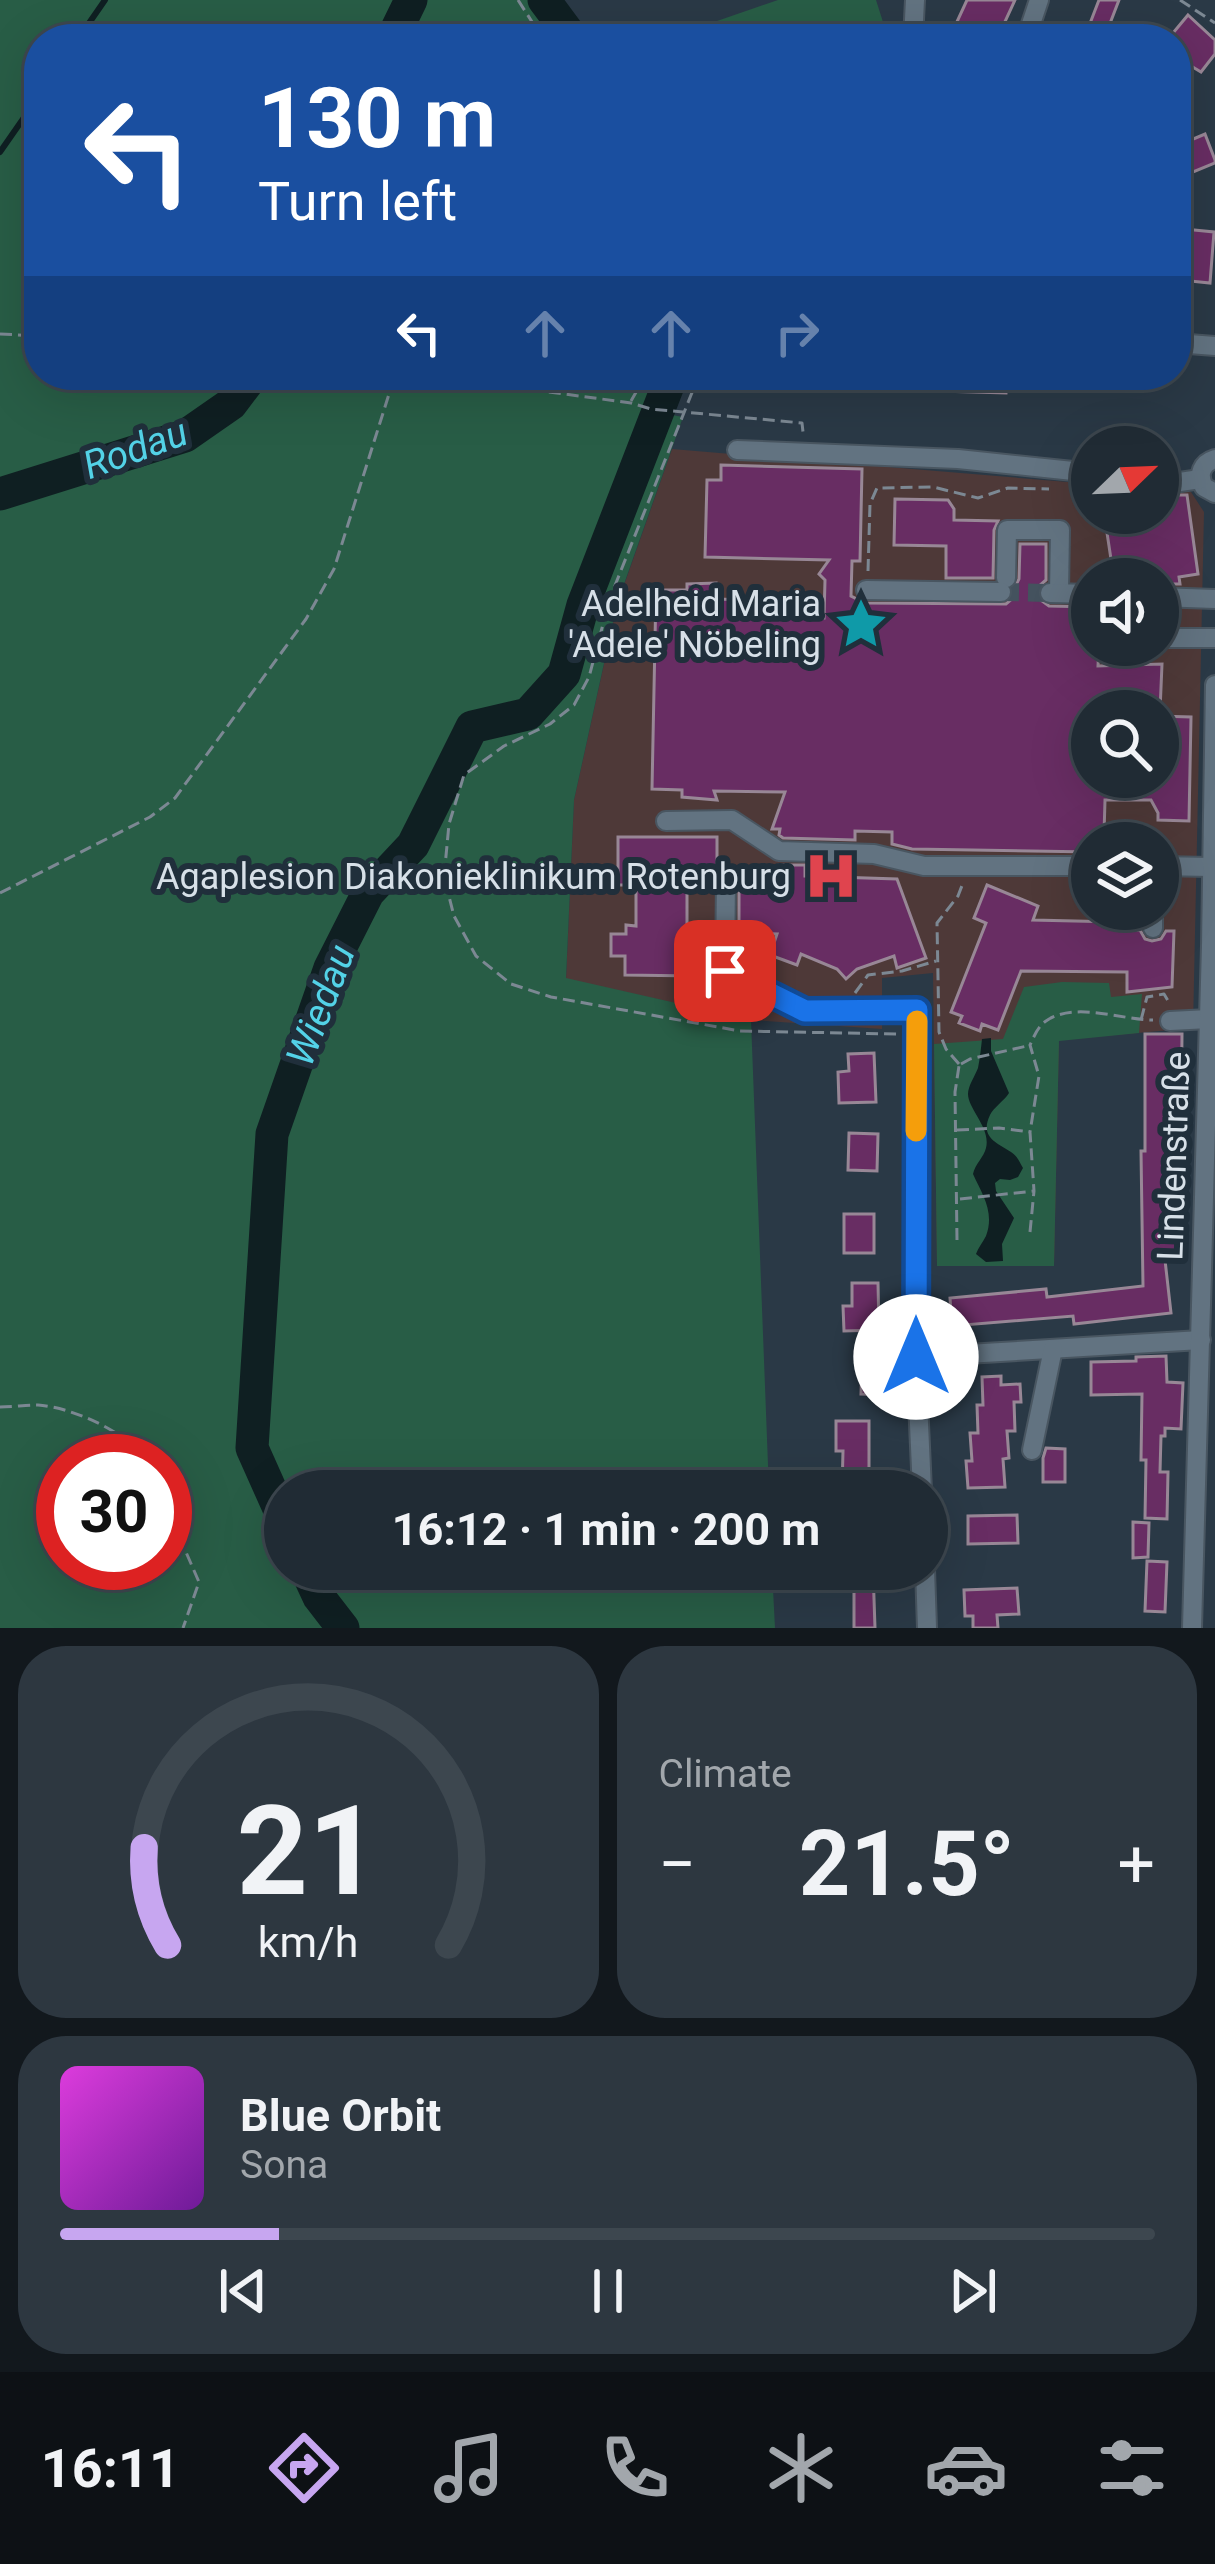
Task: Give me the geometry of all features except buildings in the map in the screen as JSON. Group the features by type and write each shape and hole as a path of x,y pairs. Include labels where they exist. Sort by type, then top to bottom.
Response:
{"street":[{"path":"736,450 958,459 1071,471"},
{"path":"1208,486 1204,465 1215,459"},
{"path":"866,590 1004,585 1006,530 1060,530 1054,593 1071,593"},
{"path":"1179,598 1215,599"},
{"path":"1179,638 1215,638"},
{"name":"Lindenstraße","path":"1192,1628 1205,1344 1215,685"},
{"path":"666,821 732,820 779,851 874,854 925,866 1071,866"},
{"path":"1179,870 1211,867"},
{"path":"725,878 725,971 805,1011 917,1010 916,1357 921,1470"},
{"path":"1170,1021 1209,1019"},
{"path":"916,1357 1205,1344"},
{"path":"1033,1450 1053,1349"},
{"path":"926,1590 927,1628"}],"path":[{"path":"1180,0 1215,23"},
{"path":"0,893 175,799 306,619 334,569 390,390"},
{"path":"535,390 651,410 802,423 803,452"},
{"path":"631,403 638,390"},
{"path":"690,390 678,412 610,598 589,677 574,705 464,775 449,824 444,877 454,916 476,956 511,984 551,997 740,1031 916,1034"},
{"path":"866,590 870,504 877,488 933,487 978,498 1019,487 1063,489"},
{"path":"957,1240 955,1092 959,1064 938,1032 938,923 958,896"},
{"path":"845,1011 868,975 938,960"},
{"path":"959,1064 1030,1046 1045,1022 1068,1013 1078,1012 1141,1020 1170,1021 1165,994 1148,997 1141,1020"},
{"path":"1030,1046 1039,1076 1030,1132 1034,1191 1030,1232"},
{"path":"955,1130 1030,1132"},
{"path":"958,1199 1034,1191"},
{"path":"0,1407 42,1405 118,1434"},
{"path":"183,1628 199,1582 192,1566"}],"shaded area":[{"name":"Agaplesion Diakonieklinikum Rotenburg","path":"672,449 1071,482 1071,534 1179,534 1179,491 1191,492 1204,512 1193,1028 1059,1040 1054,1266 937,1266 933,973 882,978 882,1029 751,1020 566,979 574,800 617,605"},
{"path":"991,1038 991,1051 1009,1093 992,1112 987,1129 1023,1168 1018,1177 995,1183 1014,1218 1002,1244 1003,1261 986,1262 976,1254 986,1236 988,1211 973,1174 987,1141 968,1094 982,1039"}],"green space":[{"path":"0,0 559,0 575,24 24,24 24,390 678,390 667,414 683,417 617,604 574,800 566,978 751,1020 768,1470 264,1470 264,1590 773,1590 775,1628 0,1628"},
{"path":"778,0 876,0 883,22 877,24 708,24"},
{"path":"1109,983 1111,997 1142,994 1139,1033 1059,1041 1054,1266 937,1266 934,1044 1003,1039 1024,987"}],"waterway":[{"path":"88,24 105,0"},
{"name":"Rodau","path":"399,24 411,0"},
{"name":"Wiedau","path":"544,0 562,24"},
{"path":"0,152 24,118"},
{"name":"Rodau","path":"0,494 185,436 231,404 242,390"},
{"name":"Wiedau","path":"264,1475 252,1448 272,1134 330,968 368,893 413,845 472,727 528,714 564,674 583,605 666,390"},
{"name":"Wiedau","path":"316,1590 343,1628"}],"tunnel":[{"path":"1001,592 1050,593"}],"slow traffic":[{"path":"916,1131 917,1021"}],"place":[{"name":"Adelheid Maria 'Adele' Nöbeling","path":"861,624"},
{"name":"Agaplesion Diakonieklinikum Rotenburg","path":"831,876"}],"route":[{"path":"725,971 805,1011 917,1010 916,1357"}]}
